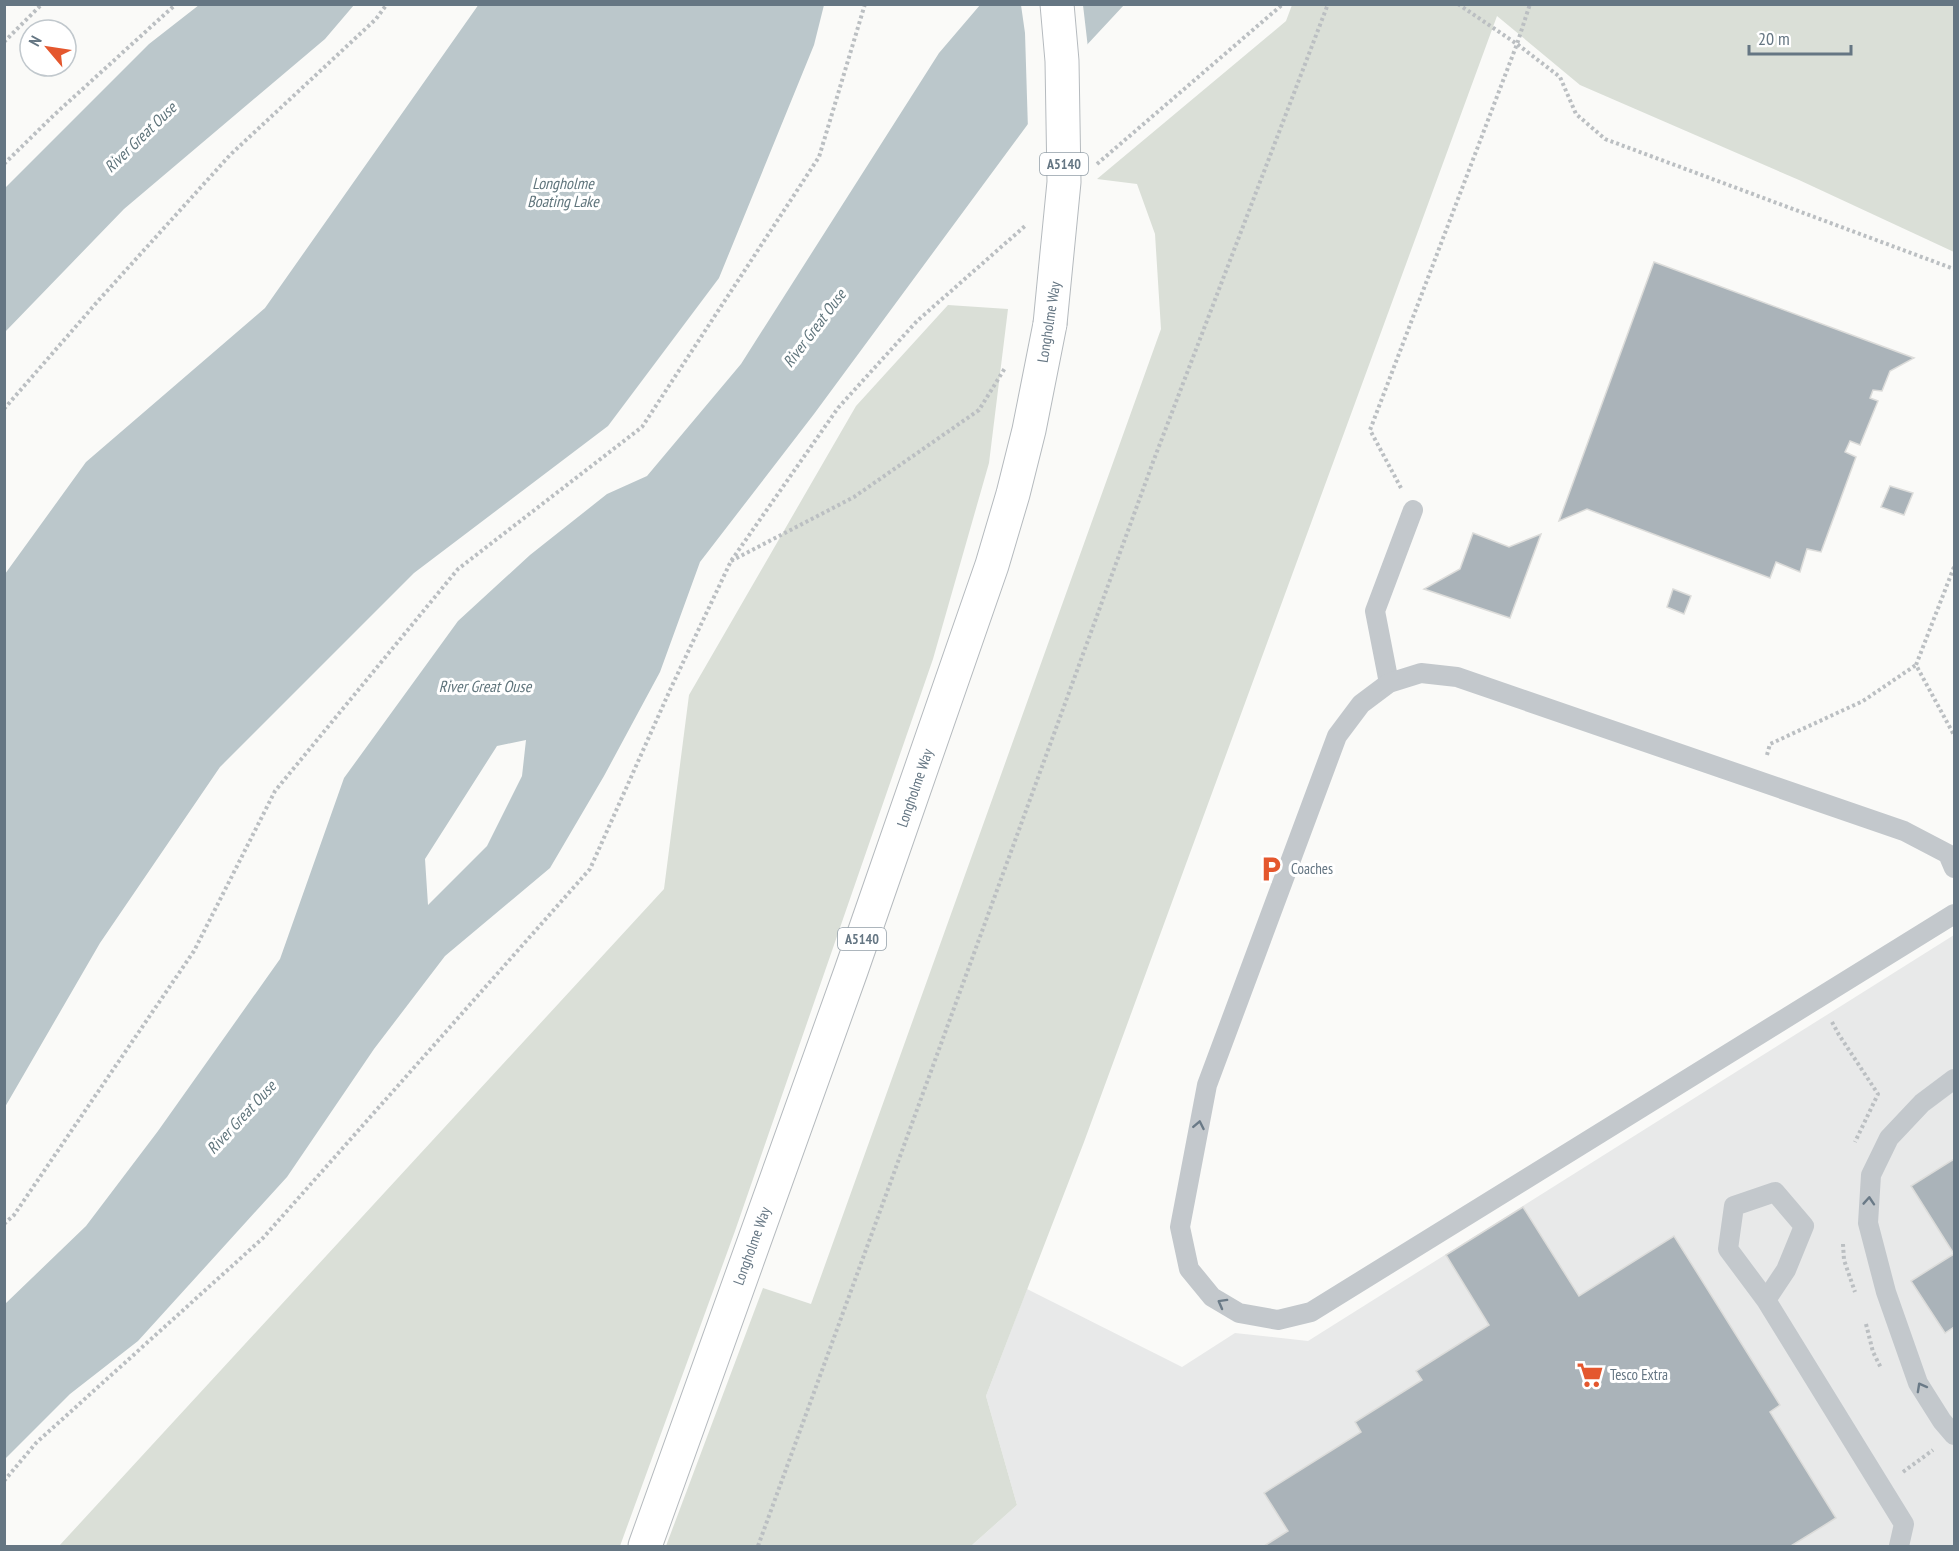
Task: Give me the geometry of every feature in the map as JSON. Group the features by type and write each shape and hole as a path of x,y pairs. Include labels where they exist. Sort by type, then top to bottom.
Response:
{"main road":[{"name":"Longholme Way","path":"645,1546 851,971 992,565 1013,494 1029,430 1050,324 1064,182 1062,71 1057,4"}],"lane":[{"path":"1389,684 1375,611 1413,510"},
{"path":"1954,868 1948,854 1904,831 1457,677 1421,673 1389,684 1361,704 1337,736 1207,1085 1180,1227 1190,1269 1212,1297 1239,1312 1278,1320 1311,1312 1954,914"},
{"path":"1954,1079 1922,1103 1889,1138 1871,1175 1868,1222 1886,1292 1918,1383 1942,1421 1954,1435"},
{"path":"1766,1300 1786,1270 1804,1226 1775,1192 1734,1206 1728,1249 1766,1300 1904,1524 1899,1546"}],"path":[{"path":"4,42 42,4"},
{"path":"4,164 54,115 176,4"},
{"path":"4,409 230,155 376,19 387,4"},
{"path":"4,1224 21,1206 194,951 275,790 458,569 642,427 819,157 865,4"},
{"path":"1093,168 1283,4"},
{"path":"758,1546 1153,462 1328,4"},
{"path":"1458,4 1517,44 1560,77 1576,114 1605,139 1954,269"},
{"path":"1413,510 1370,430 1517,44 1530,4"},
{"path":"4,1481 36,1443 263,1238 590,869 730,561 838,408 917,321 1029,223"},
{"path":"730,561 854,497 979,410 1010,361"},
{"path":"1761,782 1770,744 1863,701 1916,665 1954,567"},
{"path":"1916,665 1954,735"}],"shaded area":[{"path":"1292,5 1954,5 1954,252 1799,180 1580,85 1497,16 1084,1142 986,1396 1017,1505 971,1546 666,1546 763,1288 811,1304 1161,329 1155,234 1137,184 1097,179 1286,21"},
{"path":"948,305 1008,309 989,463 933,659 735,1231 620,1546 59,1546 664,889 689,695 856,406"},
{"path":"1954,935 1954,1546 971,1546 1017,1505 986,1396 1027,1289 1182,1367 1235,1333 1308,1341"}],"water":[{"name":"Longholme Boating Lake","path":"479,4 824,5 814,45 719,278 608,426 414,573 220,767 100,943 5,1107 5,574 86,462 265,308"},
{"name":"River Great Ouse","path":"199,5 354,5 325,39 124,209 5,332 5,188 149,44"},
{"path":"980,5 1124,5 1084,48 814,414 700,562 660,672 604,776 550,868 445,956 374,1049 287,1177 138,1341 70,1394 5,1459 5,1304 86,1226 158,1131 280,959 344,778 458,621 530,555 607,494 647,476 741,364 939,53","holes":["526,740 522,776 487,846 428,905 425,859 497,746"]}],"pier":[{"path":"1021,5 1083,5 1088,48 1028,130 1025,33"}],"building":[{"path":"1654,262 1914,358 1890,371 1882,391 1873,390 1870,398 1878,401 1860,445 1850,441 1845,452 1856,457 1821,552 1807,549 1800,572 1776,562 1770,578 1587,509 1559,521"},
{"path":"1890,486 1913,493 1904,515 1881,507"},
{"path":"1473,533 1509,547 1541,534 1510,618 1424,589 1460,569"},
{"path":"1673,589 1691,596 1684,614 1667,607"},
{"path":"1954,1159 1954,1254 1911,1186"},
{"name":"Tesco Extra","path":"1523,1207 1579,1296 1674,1236 1780,1405 1770,1412 1836,1518 1791,1546 1264,1546 1288,1531 1264,1493 1361,1432 1355,1422 1422,1380 1416,1371 1489,1325 1446,1255"},
{"path":"1954,1254 1954,1327 1945,1333 1911,1281"}],"place":[{"name":"Coaches","path":"1271,869"},
{"name":"Tesco Extra","path":"1590,1375"}]}
